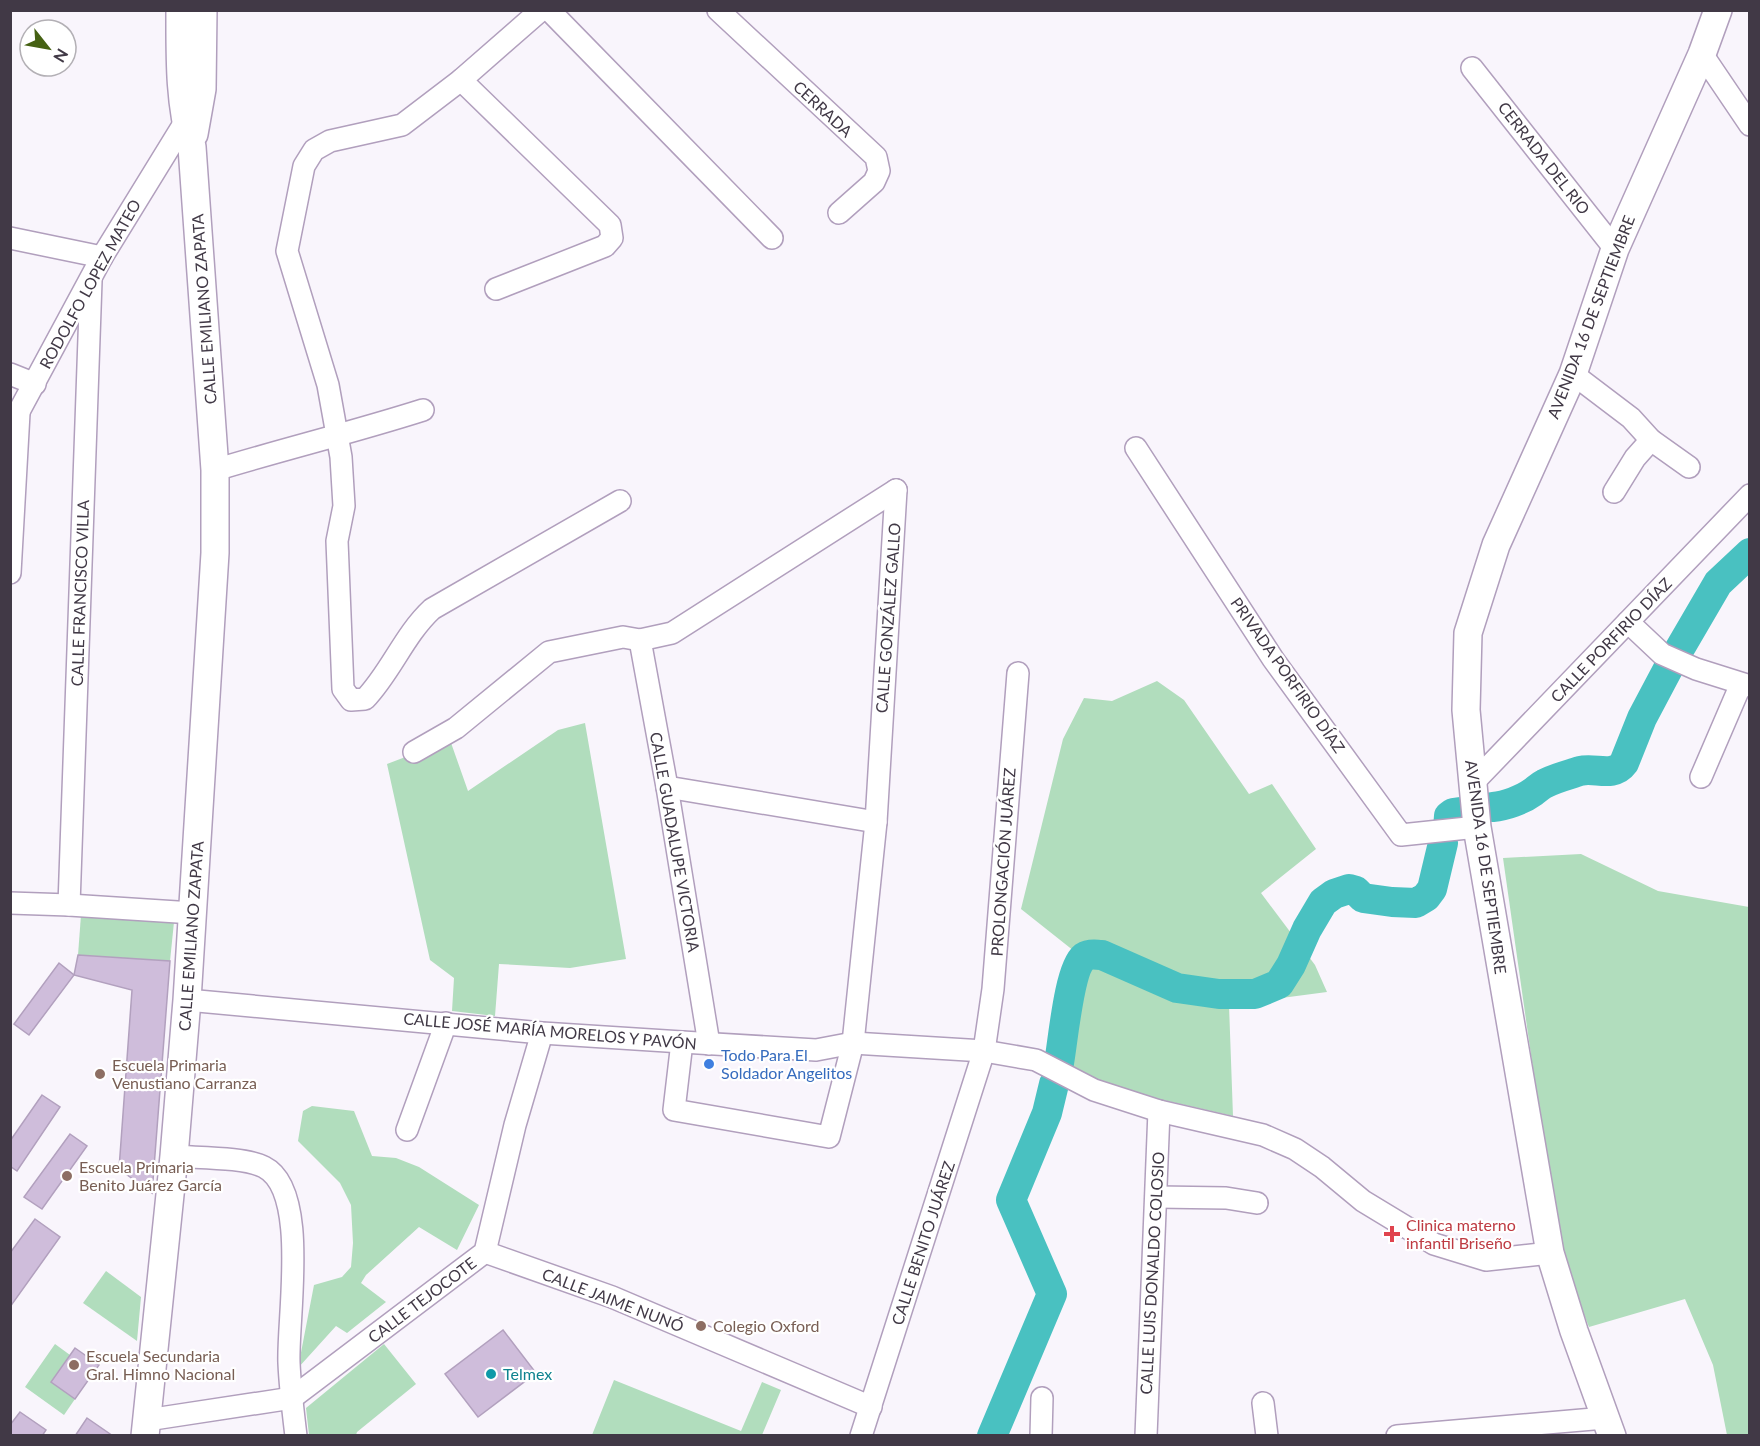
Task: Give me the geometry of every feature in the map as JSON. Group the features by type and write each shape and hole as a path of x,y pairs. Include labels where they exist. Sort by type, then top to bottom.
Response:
{"main road":[{"name":"CALLE EMILIANO ZAPATA","path":"146,1428 174,1156 187,1000 215,554 215,470 192,129 180,90 180,10"},
{"name":"CALLE EMILIANO ZAPATA","path":"192,129 202,89 203,10"},
{"name":"AVENIDA 16 DE SEPTIEMBRE","path":"1609,1427 1574,1331 1550,1253 1477,827 1466,710 1468,633 1496,545 1573,374 1615,249 1702,54 1718,10"}],"street":[{"path":"541,10 461,80 402,125 330,141 314,150 304,166 287,252 328,385 337,436 344,506 337,541 343,689 351,700 365,699 378,686 417,622 432,609 620,501"},
{"path":"549,10 772,238"},
{"name":"CERRADA","path":"717,10 876,157 879,171 874,182 839,213"},
{"path":"1702,54 1749,125"},
{"name":"CERRADA DEL RIO","path":"1472,68 1615,249"},
{"path":"461,80 610,225 612,238 604,246 496,289"},
{"name":"RODOLFO LOPEZ MATEO","path":"15,421 102,257 192,129"},
{"path":"10,238 102,257"},
{"name":"CALLE FRANCISCO VILLA","path":"69,905 91,281"},
{"path":"10,374 35,384"},
{"path":"1573,374 1631,418 1651,440 1689,467"},
{"path":"215,470 423,410"},
{"path":"10,573 15,421"},
{"path":"1614,492 1635,458 1651,440"},
{"name":"PRIVADA PORFIRIO DÍAZ","path":"1136,447 1273,659 1401,835 1477,827"},
{"name":"CALLE GONZÁLEZ GALLO","path":"640,640 672,633 896,490 876,822 853,1043 829,1137 674,1110 682,1042"},
{"name":"CALLE PORFIRIO DÍAZ","path":"1472,784 1749,495"},
{"path":"1628,622 1662,654 1696,669 1745,685 1701,777"},
{"path":"414,752 456,728 549,652 623,637 640,640"},
{"name":"CALLE GUADALUPE VICTORIA","path":"640,640 709,1044"},
{"name":"PROLONGACIÓN JUÁREZ","path":"984,1051 993,989 1018,673"},
{"path":"667,788 876,822"},
{"path":"10,903 193,913"},
{"name":"CALLE JOSÉ MARÍA MORELOS Y PAVÓN","path":"187,1000 543,1033 709,1044 816,1050 853,1043 984,1051"},
{"path":"407,1130 446,1023"},
{"name":"CALLE TEJOCOTE","path":"292,1398 485,1252 515,1125 543,1033"},
{"path":"984,1051 1036,1060 1094,1090 1160,1111 1263,1135 1295,1149 1322,1167 1363,1201 1434,1244 1486,1260 1550,1253"},
{"name":"CALLE BENITO JUÁREZ","path":"861,1436 984,1051"},
{"name":"CALLE LUIS DONALDO COLOSIO","path":"1146,1436 1160,1111"},
{"path":"174,1156 264,1166 275,1175 288,1199 293,1240 289,1362 296,1436"},
{"path":"1157,1197 1226,1198 1257,1203"},
{"name":"CALLE JAIME NUNÓ","path":"485,1252 612,1297 871,1407"},
{"path":"146,1428 292,1398"},
{"path":"1041,1436 1042,1398"},
{"path":"1263,1403 1267,1436"},
{"path":"1397,1436 1609,1427"}],"green space":[{"path":"1157,681 1184,700 1249,794 1272,784 1316,849 1261,893 1315,965 1327,992 1229,1005 1233,1116 1106,1087 1050,1059 1074,951 1021,909 1063,739 1084,698 1112,701"},
{"path":"585,723 626,959 570,968 499,964 495,1016 452,1011 454,978 430,960 387,764 450,740 468,791 558,730"},
{"path":"1581,854 1658,891 1749,907 1749,1435 1727,1435 1713,1365 1685,1299 1589,1327 1559,1252 1503,858"},
{"path":"81,915 174,922 170,961 78,955"},
{"path":"312,1106 354,1111 372,1156 396,1158 419,1167 479,1205 457,1250 419,1227 366,1275 361,1283 386,1302 347,1333 336,1326 298,1368 314,1285 342,1277 351,1267 353,1243 351,1205 340,1183 298,1141 303,1111"},
{"path":"106,1271 141,1297 137,1341 83,1303"},
{"path":"55,1344 70,1355 51,1382 75,1399 64,1415 25,1387"},
{"path":"384,1344 416,1384 356,1435 309,1435 306,1408"},
{"path":"614,1380 741,1431 762,1382 781,1390 762,1435 592,1435"}],"building":[{"path":"78,955 170,961 152,1193 119,1169 132,990 74,975"},
{"path":"59,963 74,975 29,1035 14,1024"},
{"path":"42,1095 60,1107 17,1171 10,1166 10,1141"},
{"path":"70,1134 87,1146 42,1209 24,1197"},
{"path":"35,1219 60,1237 10,1307 10,1253"},
{"name":"Telmex","path":"503,1330 536,1373 478,1417 445,1374"},
{"path":"75,1348 99,1365 75,1399 51,1382"},
{"path":"20,1412 46,1430 42,1436 10,1436 10,1425"},
{"path":"87,1418 113,1436 75,1436"}],"waterway":[{"path":"1676,655 1718,583 1750,553"},
{"path":"1493,807 1519,800 1544,784 1566,775 1586,770 1609,771 1620,767 1624,763 1642,718 1669,667"},
{"path":"1448,829 1449,816 1460,812"},
{"path":"1059,1063 1074,976 1084,957 1102,955 1177,988 1219,994 1255,994 1279,984 1323,902 1334,894 1349,889 1356,891 1363,898 1416,903 1426,897 1432,889 1443,843"},
{"path":"992,1436 1052,1294 1011,1200 1047,1113 1054,1084"}],"place":[{"name":"Todo Para El Soldador Angelitos","path":"709,1064"},
{"name":"Escuela Primaria Venustiano Carranza","path":"100,1074"},
{"name":"Escuela Primaria Benito Juárez García","path":"67,1176"},
{"name":"Clinica materno infantil Briseño","path":"1392,1234"},
{"name":"Colegio Oxford","path":"701,1326"},
{"name":"Escuela Secundaria Gral. Himno Nacional","path":"74,1365"},
{"name":"Telmex","path":"491,1374"}]}
